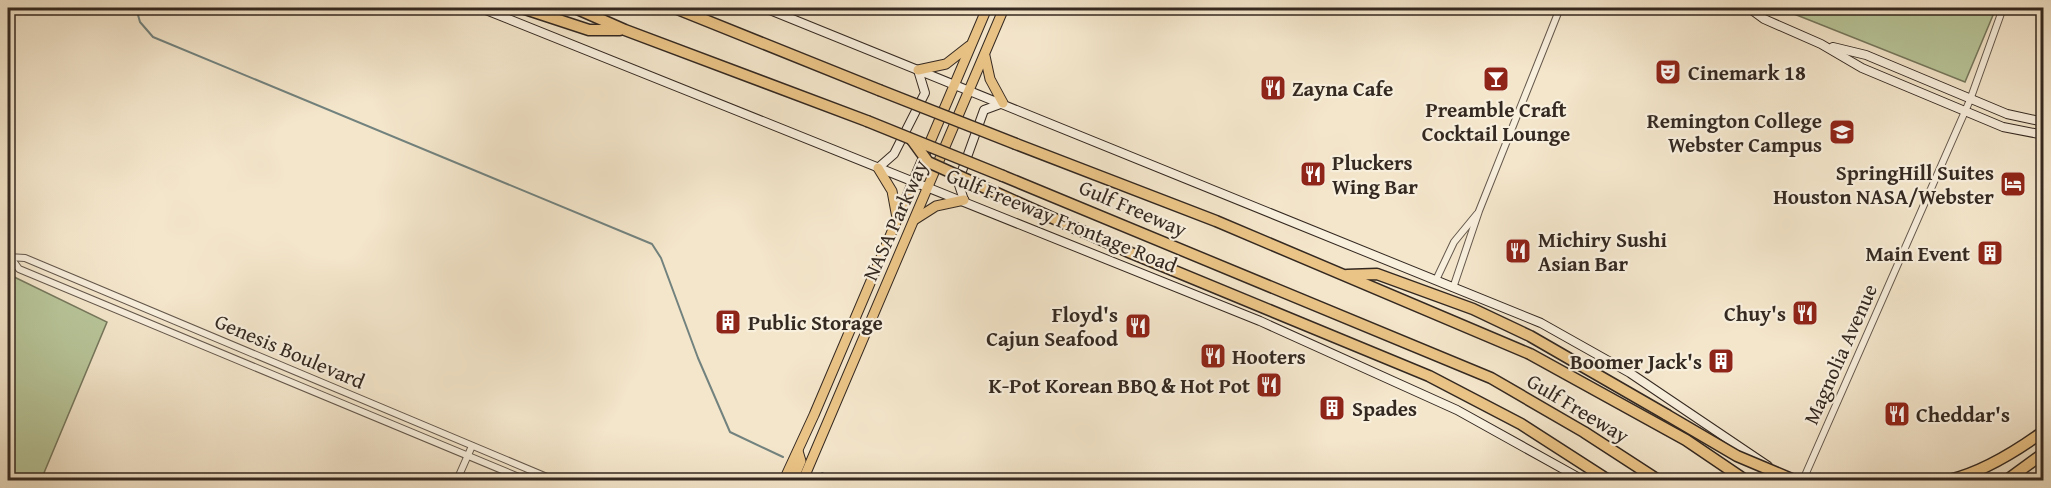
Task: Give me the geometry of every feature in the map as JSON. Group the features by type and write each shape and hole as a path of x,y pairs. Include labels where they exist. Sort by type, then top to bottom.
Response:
{"highway":[{"path":"522,8 589,30 625,30"},
{"name":"Gulf Freeway","path":"575,8 625,30 912,139 1491,378 1658,480"},
{"name":"Gulf Freeway","path":"675,8 1215,221 1530,354 1686,440 1745,480"},
{"path":"912,139 928,162 1131,253 1429,376 1521,424 1608,480"},
{"path":"1340,275 1377,274 1473,309 1530,336 1737,456 1794,480"},
{"path":"1948,480 1994,463 2043,431"},
{"path":"2007,480 2043,453"}],"main road":[{"name":"Gulf Freeway Frontage Road","path":"481,8 1250,316 1456,410 1583,480"},
{"path":"765,8 1541,323 1630,373 1710,424 1789,480"},
{"name":"NASA Parkway","path":"784,480 814,415 987,8"},
{"name":"NASA Parkway","path":"803,480 1004,8"},
{"path":"1749,8 1764,19 1821,45 1862,68 2003,127 2043,135"},
{"path":"918,70 946,64 971,45"},
{"path":"1821,45 1866,56 2007,114 2043,122"},
{"path":"985,54 990,79 1003,103"},
{"path":"897,221 892,190 878,168 894,154 925,93 918,70"},
{"path":"914,220 936,206 964,200 958,182 984,110 1003,103"},
{"path":"814,415 829,422"},
{"name":"NASA Parkway","path":"793,480 801,461 798,451"},
{"path":"2039,480 2043,472"}],"street":[{"path":"1453,288 1479,211 1560,8"},
{"name":"Magnolia Avenue","path":"1803,480 1965,112 2003,8"},
{"path":"1436,280 1454,242 1479,211"},
{"name":"Genesis Boulevard","path":"9,258 25,258 554,480"},
{"name":"Genesis Boulevard","path":"9,258 19,269 526,480"},
{"path":"237,359 242,349"},
{"path":"352,407 356,397"},
{"path":"457,480 472,446"}],"green space":[{"path":"1779,8 1996,8 1965,82"},
{"path":"8,274 107,322 41,480 8,480"}],"waterway":[{"path":"136,8 140,22 153,37 652,244 661,258 698,358 730,432 783,457"},
{"path":"822,473 835,480"}],"place":[{"name":"Cinemark 18","path":"1668,72"},
{"name":"Preamble Craft Cocktail Lounge","path":"1496,79"},
{"name":"Zayna Cafe","path":"1273,88"},
{"name":"Remington College Webster Campus","path":"1842,132"},
{"name":"Pluckers Wing Bar","path":"1313,174"},
{"name":"SpringHill Suites Houston NASA/Webster","path":"2013,184"},
{"name":"Michiry Sushi Asian Bar","path":"1518,251"},
{"name":"Main Event","path":"1990,253"},
{"name":"Chuy's","path":"1805,313"},
{"name":"Public Storage","path":"728,322"},
{"name":"Floyd's Cajun Seafood","path":"1138,326"},
{"name":"Hooters","path":"1213,356"},
{"name":"Boomer Jack's","path":"1721,361"},
{"name":"K-Pot Korean BBQ & Hot Pot","path":"1269,385"},
{"name":"Spades","path":"1332,408"},
{"name":"Cheddar's","path":"1897,414"}]}
